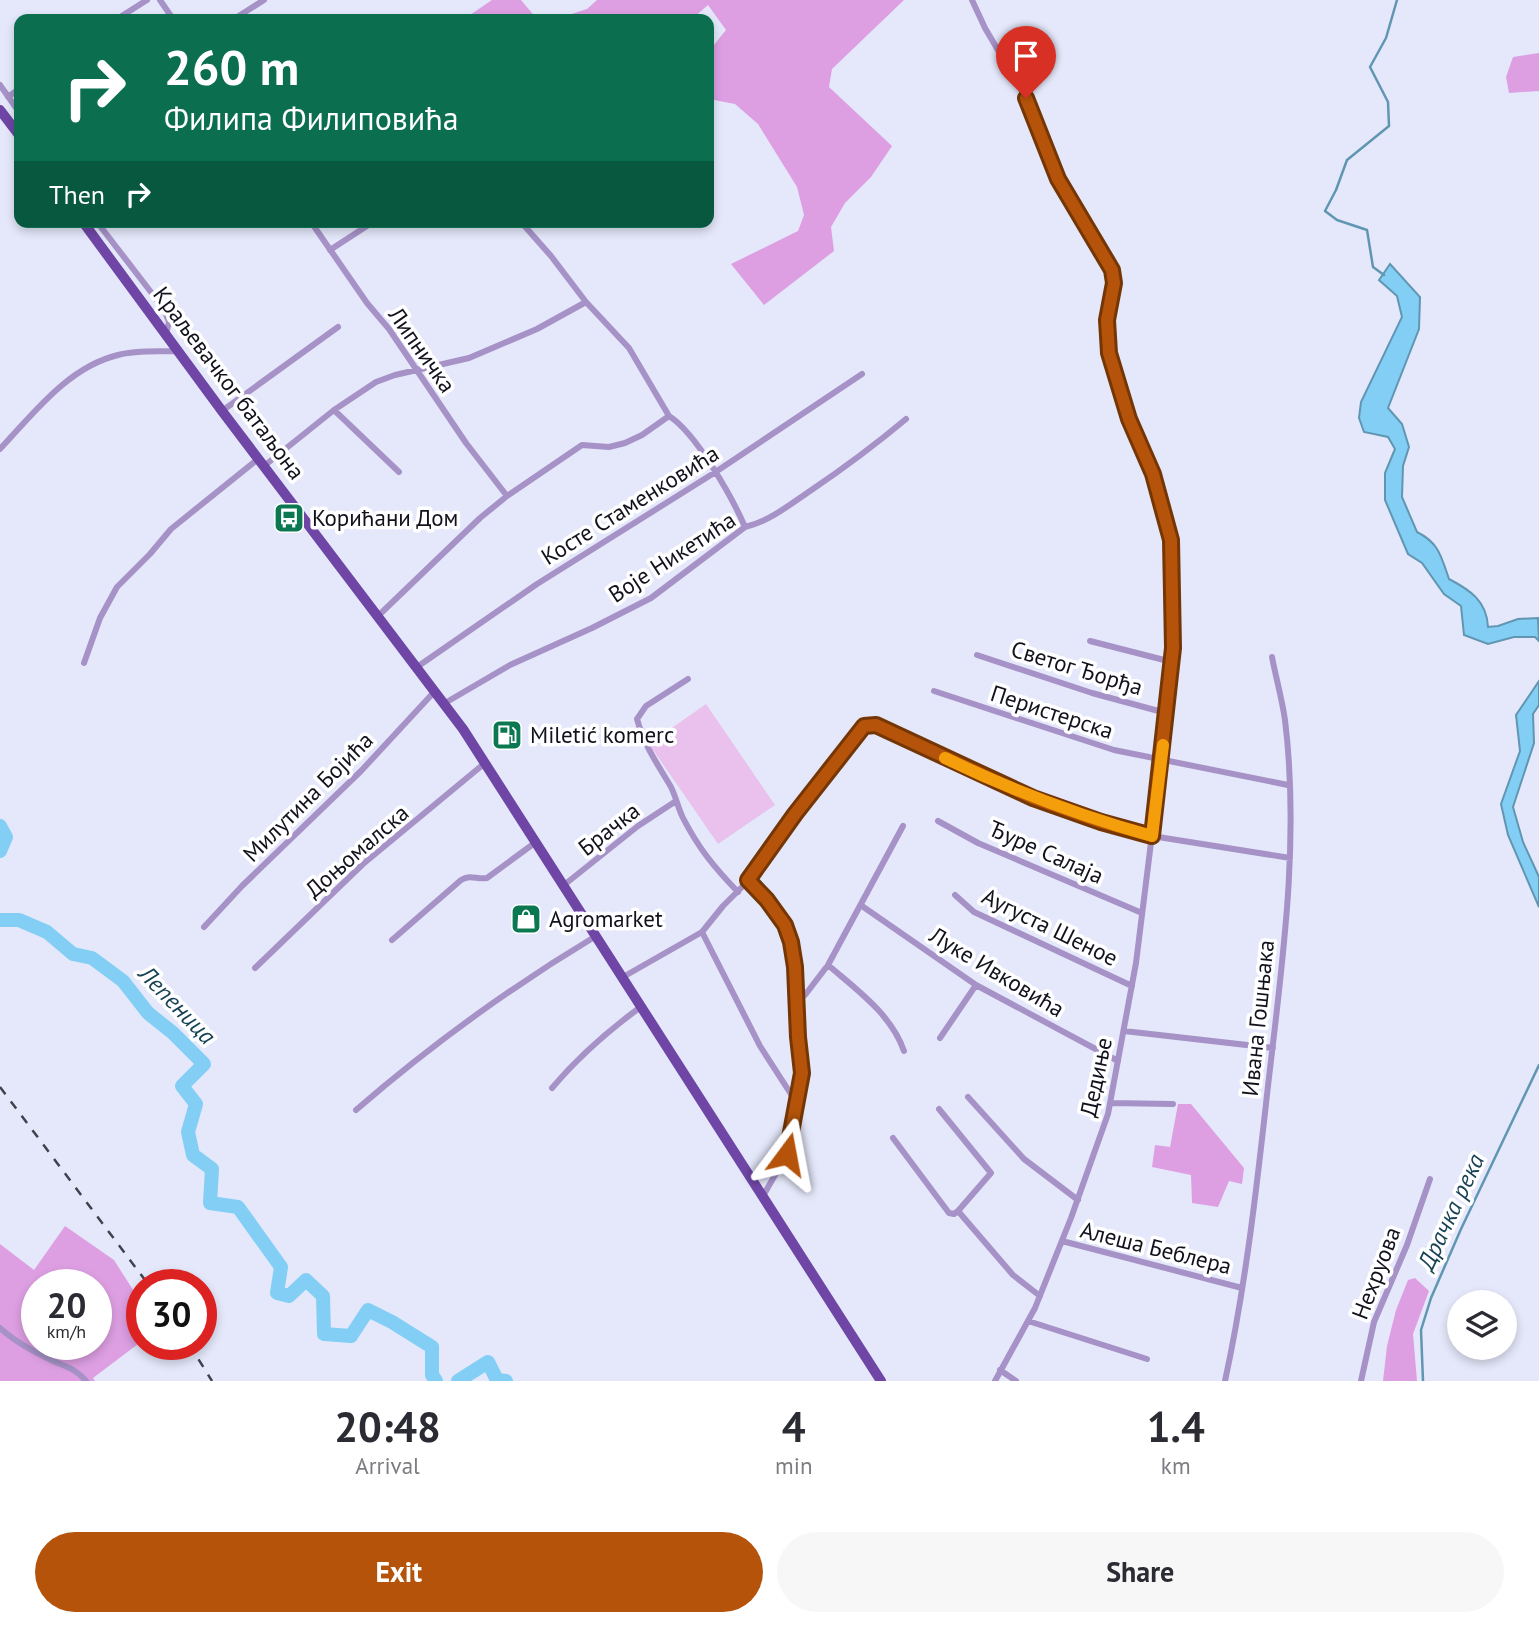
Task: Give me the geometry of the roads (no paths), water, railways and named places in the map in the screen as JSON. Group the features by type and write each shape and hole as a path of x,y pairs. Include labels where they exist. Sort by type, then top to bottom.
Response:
{"main road":[{"path":"0,110 14,128"},
{"name":"Краљевачког батаљона","path":"87,228 222,411 445,704 642,1006 881,1381"}],"street":[{"path":"125,14 147,0"},
{"path":"242,14 264,0"},
{"name":"Дедиње","path":"972,0 985,28 1026,98 1062,187 1112,270 1114,283 1107,320 1109,353 1129,419 1153,474 1171,540 1172,662 1167,713 1132,986 1110,1103 1078,1200 1040,1296 995,1381"},
{"path":"0,85 14,105"},
{"path":"8,97 14,93"},
{"path":"102,228 164,309 169,323 166,334"},
{"name":"Липничка","path":"315,228 367,303 389,329 414,370 507,496"},
{"path":"331,250 364,228"},
{"path":"526,228 586,302 629,348 669,416 680,422 715,473 735,504 745,527"},
{"path":"84,663 100,618 117,587 171,529 261,462 376,382 414,370 469,358 537,329 586,302"},
{"path":"222,411 338,327"},
{"path":"0,449 58,389 100,362 130,353 180,351"},
{"name":"Косте Стаменковића","path":"417,667 537,584 715,473 862,374"},
{"path":"334,410 399,472"},
{"path":"378,616 480,518 507,496 582,445 609,447 625,443 669,416"},
{"name":"Воје Никетића","path":"445,704 510,665 650,598 745,527 761,523 774,515 873,447 906,419"},
{"path":"1090,641 1172,662"},
{"name":"Светог Ђорђа","path":"977,655 1167,713"},
{"name":"Ивана Гошњака","path":"1225,1381 1251,1234 1282,962 1290,858 1285,720 1272,657"},
{"path":"688,679 646,706 637,719 642,740 673,791 704,856 738,892"},
{"name":"Милутина Бојића","path":"204,927 251,877 361,771 435,690"},
{"name":"Перистерска","path":"934,691 1114,750 1161,761"},
{"path":"623,977 702,932 748,880 864,726 876,725 1033,798 1101,822 1152,836 1290,858"},
{"path":"1161,761 1171,760 1288,785"},
{"name":"Доњомалска","path":"255,968 363,864 485,763"},
{"name":"Брачка","path":"564,885 638,826 676,801"},
{"name":"Ђуре Салаја","path":"938,821 978,843 1142,913"},
{"path":"797,1000 805,995 828,965 903,826"},
{"path":"392,940 461,880 471,876 487,878 536,842"},
{"path":"748,880 785,925 791,942 802,1073 787,1154 762,1196"},
{"name":"Аугуста Шеное","path":"955,895 974,912 1132,986"},
{"name":"Луке Ивковића","path":"862,906 976,985 1118,1061"},
{"path":"702,932 760,1046 798,1105"},
{"path":"356,1111 465,1022 535,972 596,936"},
{"path":"828,965 887,1019 898,1034 904,1051"},
{"path":"940,1038 976,985"},
{"path":"552,1088 568,1069 610,1030 642,1006"},
{"path":"1124,1031 1273,1048"},
{"path":"968,1097 1024,1160 1078,1200"},
{"path":"1110,1103 1173,1104"},
{"path":"893,1138 949,1213 954,1214 991,1172 939,1109"},
{"name":"Нехруова","path":"1361,1381 1374,1322 1407,1245 1430,1179"},
{"path":"958,1211 1013,1275 1040,1296"},
{"name":"Алеша Беблера","path":"1062,1241 1242,1288"},
{"path":"1028,1321 1147,1359"},
{"path":"0,1328 13,1340 76,1370 86,1381"},
{"path":"1000,1370 1016,1381"}],"water":[{"path":"1390,264 1420,297 1419,329 1388,408 1402,424 1409,447 1403,466 1402,497 1417,532 1438,551 1449,579 1464,587 1481,603 1488,627 1518,619 1538,618 1539,641 1535,637 1514,637 1488,644 1464,635 1461,606 1444,594 1422,563 1408,554 1385,500 1385,473 1395,449 1388,437 1364,432 1359,418 1361,402 1402,317 1397,296 1379,280"},
{"path":"1539,681 1539,705 1533,714 1534,743 1513,807 1523,842 1539,877 1539,907 1508,835 1501,804 1520,751 1516,715"}],"waterway":[{"name":"Драчка река","path":"1384,275 1373,267 1367,230 1337,220 1325,211 1347,160 1389,126 1388,102 1370,67 1386,38 1397,0"},
{"name":"Лепеница","path":"0,826 6,837 0,851"},
{"name":"Лепеница","path":"0,920 19,920 47,932 73,954 92,958 123,981 148,1013 204,1064 182,1086 196,1104 188,1132 193,1155 212,1169 210,1203 238,1207 281,1267 277,1293 289,1296 306,1280 323,1296 324,1334 351,1336 368,1310 392,1322 432,1347 432,1375 436,1381"},
{"name":"Драчка река","path":"1423,1381 1421,1330 1431,1298 1539,1065"},
{"name":"Лепеница","path":"458,1381 488,1362 497,1380 506,1381"}],"railway":[{"path":"0,1087 137,1269"},
{"path":"199,1360 212,1381"}],"place":[{"name":"Корићани Дом","path":"289,518"},
{"name":"Miletić komerc","path":"507,735"},
{"name":"Agromarket","path":"526,919"}]}
